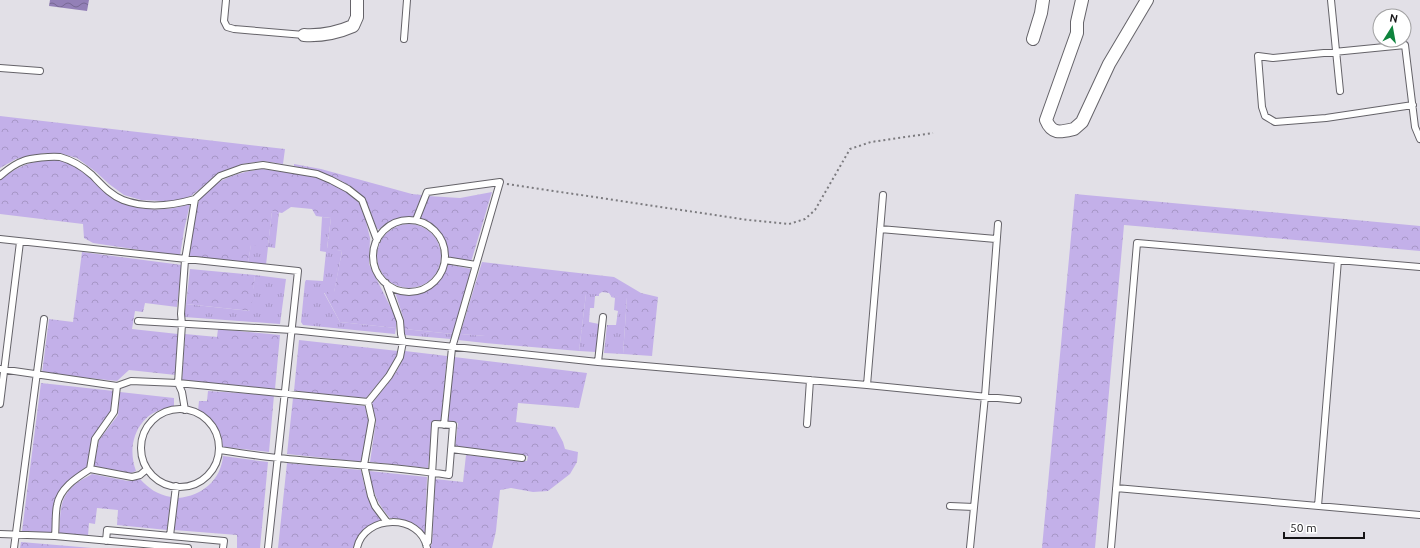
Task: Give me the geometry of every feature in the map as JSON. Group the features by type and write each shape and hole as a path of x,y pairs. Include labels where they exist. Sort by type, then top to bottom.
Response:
{"street":[{"path":"304,35 319,36 353,26 357,17 357,0"},
{"path":"1033,39 1041,13 1043,0"},
{"path":"1082,0 1077,22 1077,33 1046,120 1049,128 1055,131 1074,130 1082,122 1109,64 1147,0"}],"lane":[{"path":"226,0 224,21 227,27 234,29 304,35"},
{"path":"404,38 407,0"},
{"path":"1331,0 1340,91"},
{"path":"1413,106 1326,118 1275,122 1265,116 1262,107 1258,56 1273,58 1405,44 1413,106 1415,127 1420,139"},
{"path":"0,68 40,71"},
{"path":"0,176 8,169 23,161 59,157 72,161 90,174 106,189 122,199 141,206 162,206 195,199 220,176 242,168 263,165 317,174 348,189 362,200 377,240"},
{"path":"416,220 427,192 500,182 452,348 444,425"},
{"path":"867,385 883,195"},
{"path":"185,410 182,392 178,383 182,324 181,314 185,260 195,199"},
{"path":"368,402 388,376 400,357 403,342 400,320 386,283 378,273 375,265 373,252 377,240 384,230 394,223 403,220 416,220 428,225 437,233 444,244 445,260 443,269 432,284 421,290 409,292 397,289 386,283"},
{"path":"970,548 985,396 998,224"},
{"path":"880,229 996,239"},
{"path":"0,239 298,271 268,548"},
{"path":"0,404 2,370 20,242"},
{"path":"1111,548 1137,243 1420,267"},
{"path":"445,260 476,265"},
{"path":"1318,506 1338,260"},
{"path":"598,362 603,317"},
{"path":"14,548 44,319"},
{"path":"138,321 292,330 452,348 1018,400"},
{"path":"2,370 117,386 132,381 178,383 368,402"},
{"path":"806,424 810,380"},
{"path":"90,469 95,439 114,412 117,386"},
{"path":"368,402 372,420 364,465 371,496 375,506 387,522"},
{"path":"178,408 193,411 203,416 214,428 218,437 220,450 216,464 207,477 186,487 170,486 155,478 145,466 141,453 142,438 149,424 164,412 178,408"},
{"path":"220,450 278,458 364,465 431,472 449,475 453,425 435,424 431,472 427,546"},
{"path":"451,449 522,458"},
{"path":"55,536 57,504 64,488 78,477 90,469 132,477 140,475 147,469"},
{"path":"170,536 176,486"},
{"path":"1116,488 1420,515"},
{"path":"950,506 974,507"},
{"path":"357,548 364,534 375,525 387,522 400,522 409,525 419,533 427,546"},
{"path":"106,541 107,530 224,541 223,548"},
{"path":"0,534 55,536 188,548"}],"path":[{"path":"500,182 748,220 789,224 805,219 815,210 850,149 871,142 933,133"}],"green space":[{"path":"0,116 285,149 283,164 263,161 242,164 220,173 191,196 176,201 141,200 124,195 77,158 59,153 45,153 16,159 0,168"},
{"path":"59,159 78,168 121,202 129,205 147,209 165,209 190,204 180,256 93,243 84,238 83,224 0,214 0,180 27,164"},
{"path":"294,164 321,169 412,194 422,195 414,218 396,221 388,224 380,230 376,228 371,213 357,192 332,176 294,166"},
{"path":"262,169 316,176 347,191 358,200 365,217 370,238 369,264 396,318 396,328 340,322 324,292 334,292 342,251 327,249 331,218 316,216 312,209 291,207 282,213 272,211 268,246 251,245 248,263 189,256 195,214 199,200 202,196 210,188 224,179 238,174"},
{"path":"492,192 471,262 448,257 443,238 440,233 432,225 420,219 428,196 460,198"},
{"path":"1075,194 1420,226 1420,251 1124,225 1095,548 1042,548"},
{"path":"272,211 279,212 275,248 268,247 266,265 248,263 251,244 268,245"},
{"path":"322,217 331,218 327,248 342,251 334,293 324,293 340,322 396,328 395,334 303,325 301,322 306,280 323,281 326,252 320,251"},
{"path":"409,224 427,230 435,238 441,256 435,274 427,282 409,288 391,282 383,274 377,256 383,238 391,230"},
{"path":"82,252 182,265 177,307 145,303 143,312 135,311 132,329 178,334 176,375 129,370 117,381 42,373 49,319 73,322"},
{"path":"482,262 614,277 641,293 658,297 652,356 623,354 627,298 611,296 609,293 602,292 599,294 586,294 579,351 485,343 485,336 460,334"},
{"path":"447,264 471,269 453,334 404,329 404,320 395,292 415,293 421,292 433,286 442,276"},
{"path":"190,269 255,275 251,311 186,304"},
{"path":"255,275 286,279 280,324 184,317 186,304 250,311"},
{"path":"586,294 599,294 599,296 595,296 594,308 590,308 589,322 599,324 596,352 579,351"},
{"path":"611,296 627,297 623,354 604,353 607,325 616,325 618,311 614,310 615,298"},
{"path":"218,329 280,335 275,389 182,381 185,334 217,337"},
{"path":"404,329 453,334 451,339 404,335"},
{"path":"460,334 486,336 485,343 458,340"},
{"path":"299,340 398,351 389,370 366,398 294,391"},
{"path":"405,351 447,356 441,422 433,422 428,468 370,462 376,421 372,403 396,372"},
{"path":"454,357 587,373 579,408 518,403 516,422 555,427 565,449 578,452 577,462 570,474 548,491 533,492 511,488 500,490 496,531 492,548 431,548 430,546 432,544 435,479 463,482 466,455 527,461 528,456 455,447 458,423 447,421"},
{"path":"41,383 114,391 112,411 93,436 86,470 55,501 52,533 22,531"},
{"path":"208,391 274,395 269,452 223,447 218,430 212,421 198,411 199,401 207,401"},
{"path":"120,392 174,398 174,407 162,409 152,414 144,420 138,429 134,439 133,449 133,460 136,471 131,473 94,466 99,440 118,415"},
{"path":"293,398 365,406 369,423 363,462 287,454"},
{"path":"223,456 268,462 260,548 237,548 237,535 174,530 178,498 195,494 209,485 218,472"},
{"path":"287,463 361,470 370,502 382,520 372,524 364,530 360,534 353,548 278,548"},
{"path":"369,471 427,477 425,536 410,522 390,518 385,513 376,496"},
{"path":"92,474 128,481 140,479 154,491 171,497 167,530 117,525 118,510 97,508 95,524 89,523 88,536 59,534 62,505 67,493 78,482"},
{"path":"21,542 92,548 20,548"}],"water":[{"path":"50,0 89,0 87,11 49,6"}]}
